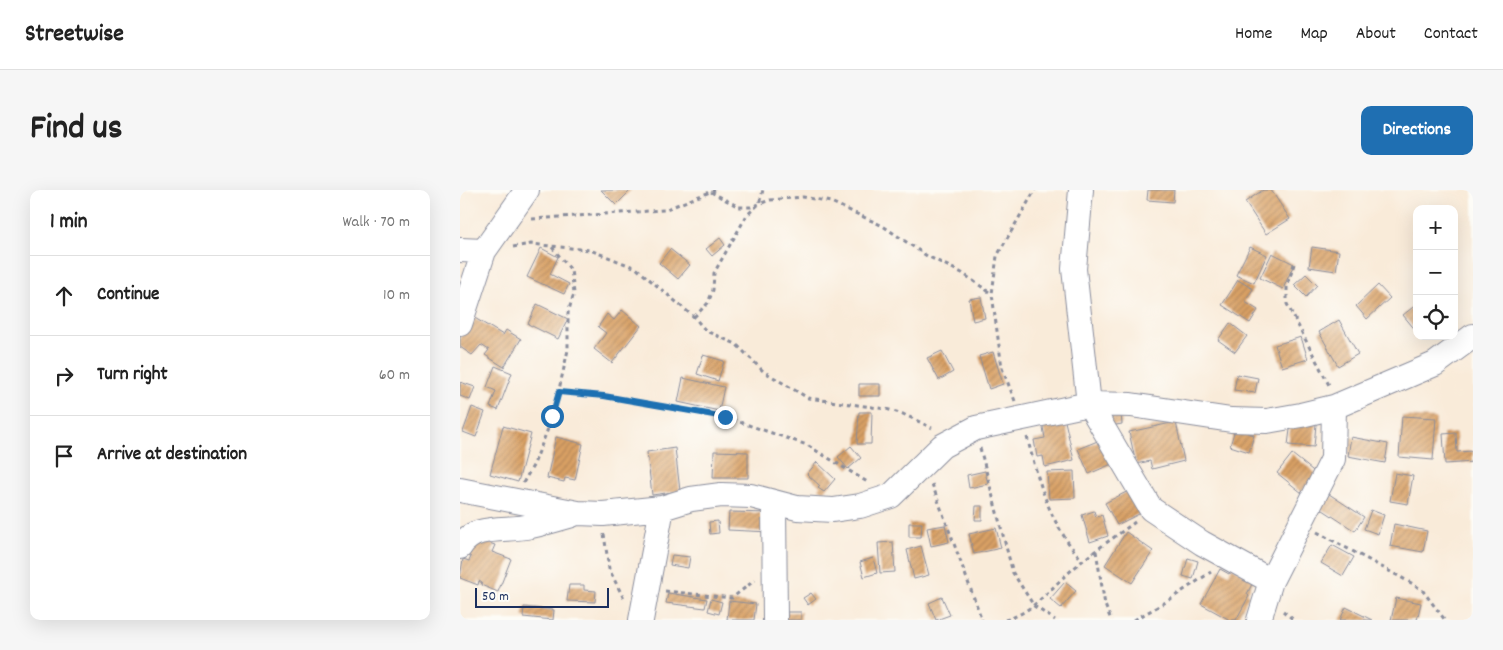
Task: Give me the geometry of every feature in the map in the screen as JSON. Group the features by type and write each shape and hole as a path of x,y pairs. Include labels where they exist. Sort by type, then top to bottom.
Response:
{"street":[{"path":"460,324 484,251 527,190"},
{"path":"1081,190 1074,269 1089,404 1152,509 1230,558 1271,581"},
{"path":"460,250 484,251"},
{"path":"460,490 578,513 603,514 662,508 691,499 721,494 751,496 797,508 833,510 860,506 891,496 942,446 953,438 976,428 1089,404 1131,405 1231,420 1268,420 1334,407 1434,364 1473,336"},
{"path":"1259,620 1271,581 1333,459 1334,407"},
{"path":"774,503 775,620"},
{"path":"634,612 647,590 662,508"},
{"path":"460,547 466,538 476,533 529,527 578,513"}],"path":[{"path":"694,317 708,303 713,290 714,273 747,215 759,204 763,190"},
{"path":"1035,190 997,256 992,294 1002,368 1021,418 1040,487 1064,539 1083,561"},
{"path":"505,221 664,210 713,191 739,207 770,200 803,197 831,202 883,226 927,256 962,273 992,294"},
{"path":"484,251 531,244 550,245 590,250 636,268 694,317 706,331 736,344 763,371 808,398 902,414 953,438"},
{"path":"512,500 534,464 552,416 568,350 568,313 574,293 571,270 550,245"},
{"path":"1294,264 1287,287 1287,304 1330,383 1334,407"},
{"path":"559,392 604,396 725,417 807,445 891,496"},
{"path":"976,428 1013,573 1034,606 1056,620"},
{"path":"924,465 982,620"},
{"path":"1005,620 1015,617 1034,606 1083,561 1152,509"},
{"path":"603,514 605,554 609,569 634,612"},
{"path":"1301,524 1415,585 1424,591 1445,620"},
{"path":"1096,552 1105,605 1110,620"},
{"path":"1134,620 1166,602 1230,558"},
{"path":"647,590 732,598 759,577 775,561"}],"building":[{"path":"601,190 631,190 616,205"},
{"path":"1148,190 1174,190 1173,202 1147,200"},
{"path":"1263,190 1271,190 1290,219 1266,234 1245,202"},
{"path":"720,238 725,245 712,256 706,249"},
{"path":"1250,247 1267,255 1254,283 1236,275"},
{"path":"1312,247 1339,251 1336,271 1309,267"},
{"path":"541,248 558,257 550,274 569,284 564,294 527,277"},
{"path":"670,249 690,265 678,279 659,263"},
{"path":"1272,253 1294,264 1283,289 1260,278"},
{"path":"1306,274 1317,285 1306,297 1294,285"},
{"path":"1238,280 1253,289 1245,302 1258,310 1250,323 1222,305"},
{"path":"1378,285 1390,298 1367,319 1356,306"},
{"path":"981,297 985,318 973,321 969,299"},
{"path":"537,304 568,319 558,339 528,324"},
{"path":"1413,307 1413,327 1403,315"},
{"path":"622,310 641,326 612,363 594,349 606,333 598,327 607,314 614,320"},
{"path":"473,317 503,335 506,330 521,339 504,367 485,355 489,350 481,345 472,355 460,347 460,337"},
{"path":"1339,320 1358,354 1338,366 1319,332"},
{"path":"1230,323 1247,336 1235,352 1218,340"},
{"path":"1301,337 1308,359 1282,367 1275,345"},
{"path":"942,351 953,372 939,380 927,358"},
{"path":"993,352 1003,384 989,389 979,356"},
{"path":"703,355 724,361 718,381 697,374"},
{"path":"495,366 512,373 498,410 490,407 496,391 487,387"},
{"path":"1237,374 1258,378 1255,393 1234,390"},
{"path":"683,378 724,387 719,411 678,402"},
{"path":"460,382 475,387 470,400 460,396"},
{"path":"859,384 880,384 880,396 859,396"},
{"path":"472,407 485,412 476,437 463,432"},
{"path":"859,412 872,412 871,444 857,444"},
{"path":"1121,415 1122,424 1110,426 1109,416"},
{"path":"1402,416 1436,418 1433,460 1399,457"},
{"path":"1064,417 1074,460 1045,467 1043,456 1037,457 1034,440 1045,438 1042,422"},
{"path":"1176,422 1184,461 1152,469 1150,461 1136,464 1129,432"},
{"path":"1291,422 1316,424 1314,447 1288,445"},
{"path":"503,426 531,434 518,482 490,474"},
{"path":"1235,429 1254,435 1249,452 1230,446"},
{"path":"1456,433 1457,452 1473,451 1473,462 1445,464 1443,434"},
{"path":"556,437 583,444 575,480 565,478 564,482 547,478"},
{"path":"1351,437 1388,444 1385,463 1348,456"},
{"path":"1100,440 1114,463 1089,474 1078,449"},
{"path":"851,446 861,458 848,469 838,457"},
{"path":"675,448 680,491 652,495 647,452"},
{"path":"714,451 748,452 748,478 713,478"},
{"path":"1292,454 1317,474 1302,493 1277,473"},
{"path":"817,462 835,479 824,492 818,488 820,486 807,474"},
{"path":"985,471 988,484 969,488 967,475"},
{"path":"1074,471 1075,498 1049,499 1047,472"},
{"path":"1395,473 1413,476 1408,504 1390,501"},
{"path":"1134,488 1145,511 1117,525 1105,503"},
{"path":"1326,492 1364,517 1355,531 1317,506"},
{"path":"976,506 982,506 982,520 975,520"},
{"path":"1371,510 1384,515 1378,534 1364,529"},
{"path":"1094,511 1096,517 1102,515 1108,536 1090,542 1082,515"},
{"path":"729,512 771,513 770,532 728,530"},
{"path":"718,521 719,533 710,534 709,522"},
{"path":"909,523 922,523 921,537 909,537"},
{"path":"1394,524 1427,531 1423,552 1390,546"},
{"path":"945,525 949,542 931,546 927,528"},
{"path":"996,528 1001,548 974,554 969,534"},
{"path":"1126,532 1153,551 1132,583 1105,565"},
{"path":"473,538 495,545 492,552 511,559 498,592 481,585 482,583 479,581 478,585 460,578 463,559 469,561 471,557 467,555"},
{"path":"893,542 895,572 880,573 878,543"},
{"path":"1332,545 1354,557 1343,576 1321,563"},
{"path":"921,546 929,575 914,579 907,550"},
{"path":"672,555 690,557 688,568 670,565"},
{"path":"873,558 877,573 864,577 860,562"},
{"path":"1188,558 1198,561 1193,579 1183,576"},
{"path":"1232,567 1254,580 1247,594 1249,596 1236,620 1230,620 1201,604 1220,569 1229,574"},
{"path":"1065,582 1076,591 1061,608 1050,599"},
{"path":"569,585 584,585 584,590 596,591 595,602 567,601"},
{"path":"668,593 707,599 705,608 666,603"},
{"path":"811,593 816,599 808,605 803,598"},
{"path":"942,597 950,615 936,620 929,603"},
{"path":"1396,598 1421,603 1417,620 1391,620"},
{"path":"711,599 722,602 719,614 708,611"},
{"path":"729,601 756,604 754,620 727,620"},
{"path":"524,607 554,610 553,620 523,617"},
{"path":"1346,607 1372,620 1340,620"},
{"path":"785,612 801,612 801,620 785,620"}],"route":[{"path":"552,416 559,392 604,396 725,417"}]}
